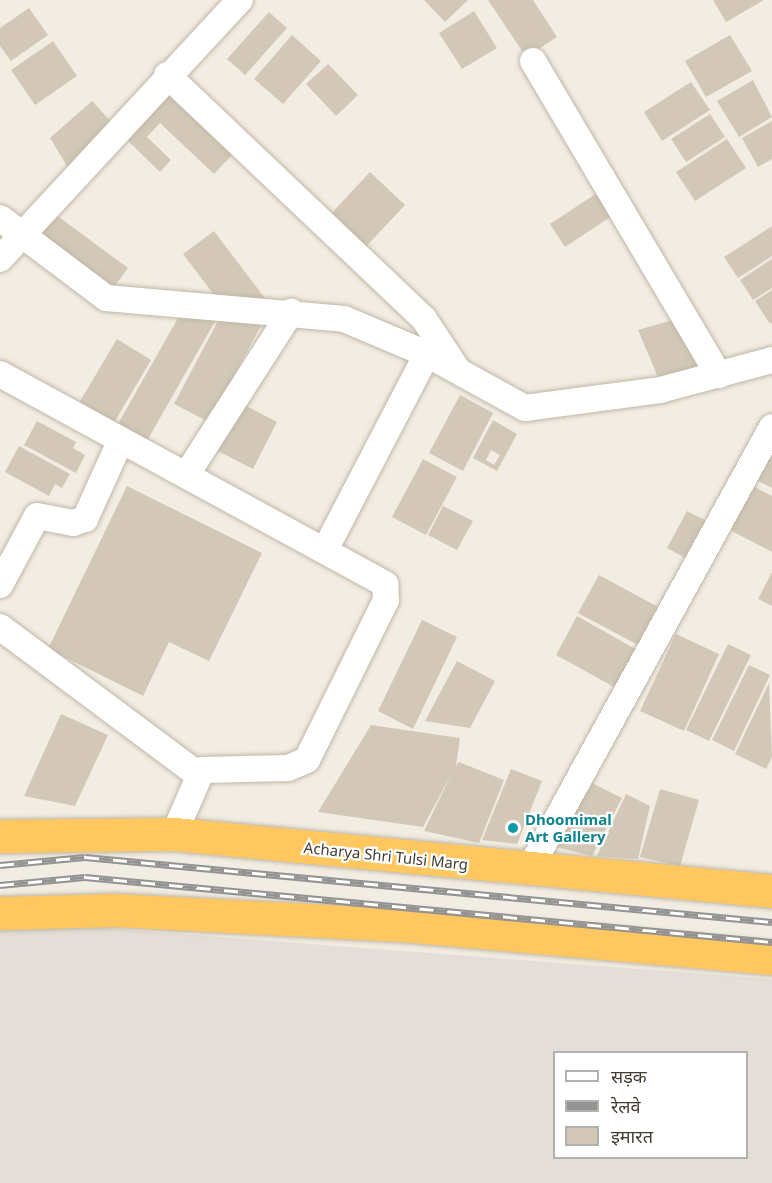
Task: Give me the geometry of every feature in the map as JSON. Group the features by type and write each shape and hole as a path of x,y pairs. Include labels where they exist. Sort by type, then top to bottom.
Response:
{"highway":[{"name":"Acharya Shri Tulsi Marg","path":"0,836 174,834 529,870 772,891"},
{"path":"0,913 115,910 403,925 772,958"}],"street":[{"path":"0,259 167,75 240,0"},
{"path":"533,61 719,375"},
{"path":"167,75 424,319 457,369"},
{"path":"0,218 106,298 291,312 344,319 427,354 531,409 660,390 772,360"},
{"path":"187,474 291,312"},
{"path":"326,548 427,354"},
{"path":"0,374 120,442 187,474 380,577 388,591 320,740 298,766 219,766 198,774 174,834"},
{"path":"529,870 772,427"},
{"path":"0,585 37,516 73,524 85,519 120,442"},
{"path":"0,627 198,774"}],"shaded area":[{"path":"74,926 772,979 772,1183 0,1183 0,929"}],"building":[{"path":"424,0 468,0 445,22"},
{"path":"488,0 533,0 557,37 526,57"},
{"path":"713,0 764,0 726,22"},
{"path":"29,8 48,35 11,61 0,46 0,28"},
{"path":"474,11 497,48 462,69 439,33"},
{"path":"269,12 287,28 245,75 227,59"},
{"path":"292,35 321,61 283,104 254,79"},
{"path":"730,35 752,71 706,97 685,61"},
{"path":"53,41 77,76 35,105 11,70"},
{"path":"328,64 358,95 336,116 306,84"},
{"path":"753,80 772,117 739,137 717,101"},
{"path":"691,82 710,110 662,141 644,112"},
{"path":"161,88 232,155 214,174 160,123 147,137 171,160 160,172 119,132"},
{"path":"92,101 116,127 69,169 50,138"},
{"path":"710,114 725,137 686,162 671,139"},
{"path":"772,121 772,159 758,167 742,138"},
{"path":"727,139 746,168 695,201 676,172"},
{"path":"370,172 405,205 361,252 326,219"},
{"path":"597,193 612,216 565,247 550,224"},
{"path":"48,209 128,268 108,295 28,237"},
{"path":"772,226 772,256 738,278 724,257"},
{"path":"214,231 270,305 221,304 183,254"},
{"path":"772,259 772,288 753,300 740,280"},
{"path":"772,290 772,323 770,324 755,301"},
{"path":"182,311 217,318 144,446 115,429"},
{"path":"220,317 264,320 209,422 174,404"},
{"path":"673,320 701,373 663,389 638,330"},
{"path":"117,339 151,360 108,433 73,413"},
{"path":"460,395 493,413 463,471 429,453"},
{"path":"235,400 277,422 253,469 210,447"},
{"path":"493,420 517,434 497,471 473,458","holes":["491,450 500,455 494,465 486,460"]},
{"path":"37,421 76,442 73,448 85,455 76,473 24,445"},
{"path":"19,446 70,474 62,488 55,484 49,496 5,472"},
{"path":"772,448 772,488 755,479"},
{"path":"423,459 457,477 426,535 392,517"},
{"path":"749,484 772,496 772,552 726,528"},
{"path":"127,486 262,553 209,661 169,642 143,696 48,649"},
{"path":"443,506 473,521 457,550 428,535"},
{"path":"687,511 715,525 695,563 667,548"},
{"path":"772,572 772,606 758,599"},
{"path":"599,575 658,607 638,645 578,613"},
{"path":"577,616 637,650 616,688 556,655"},
{"path":"422,620 457,637 413,729 378,711"},
{"path":"676,634 719,654 684,731 640,711"},
{"path":"728,644 751,655 709,741 686,730"},
{"path":"457,661 495,681 470,728 425,721"},
{"path":"749,665 770,675 734,751 712,740"},
{"path":"769,683 772,757 766,769 735,754"},
{"path":"61,714 108,735 75,806 24,796"},
{"path":"371,725 460,738 456,766 459,762 504,780 479,843 424,831 451,775 423,827 318,812"},
{"path":"511,769 542,781 517,844 482,840"},
{"path":"590,782 622,798 592,856 556,847"},
{"path":"660,789 699,800 680,866 640,857"},
{"path":"626,794 650,806 638,859 597,856"}],"railway":[{"path":"0,865 85,857 772,922"},
{"path":"0,885 85,877 772,942"}],"place":[{"name":"Dhoomimal Art Gallery","path":"513,828"}]}
